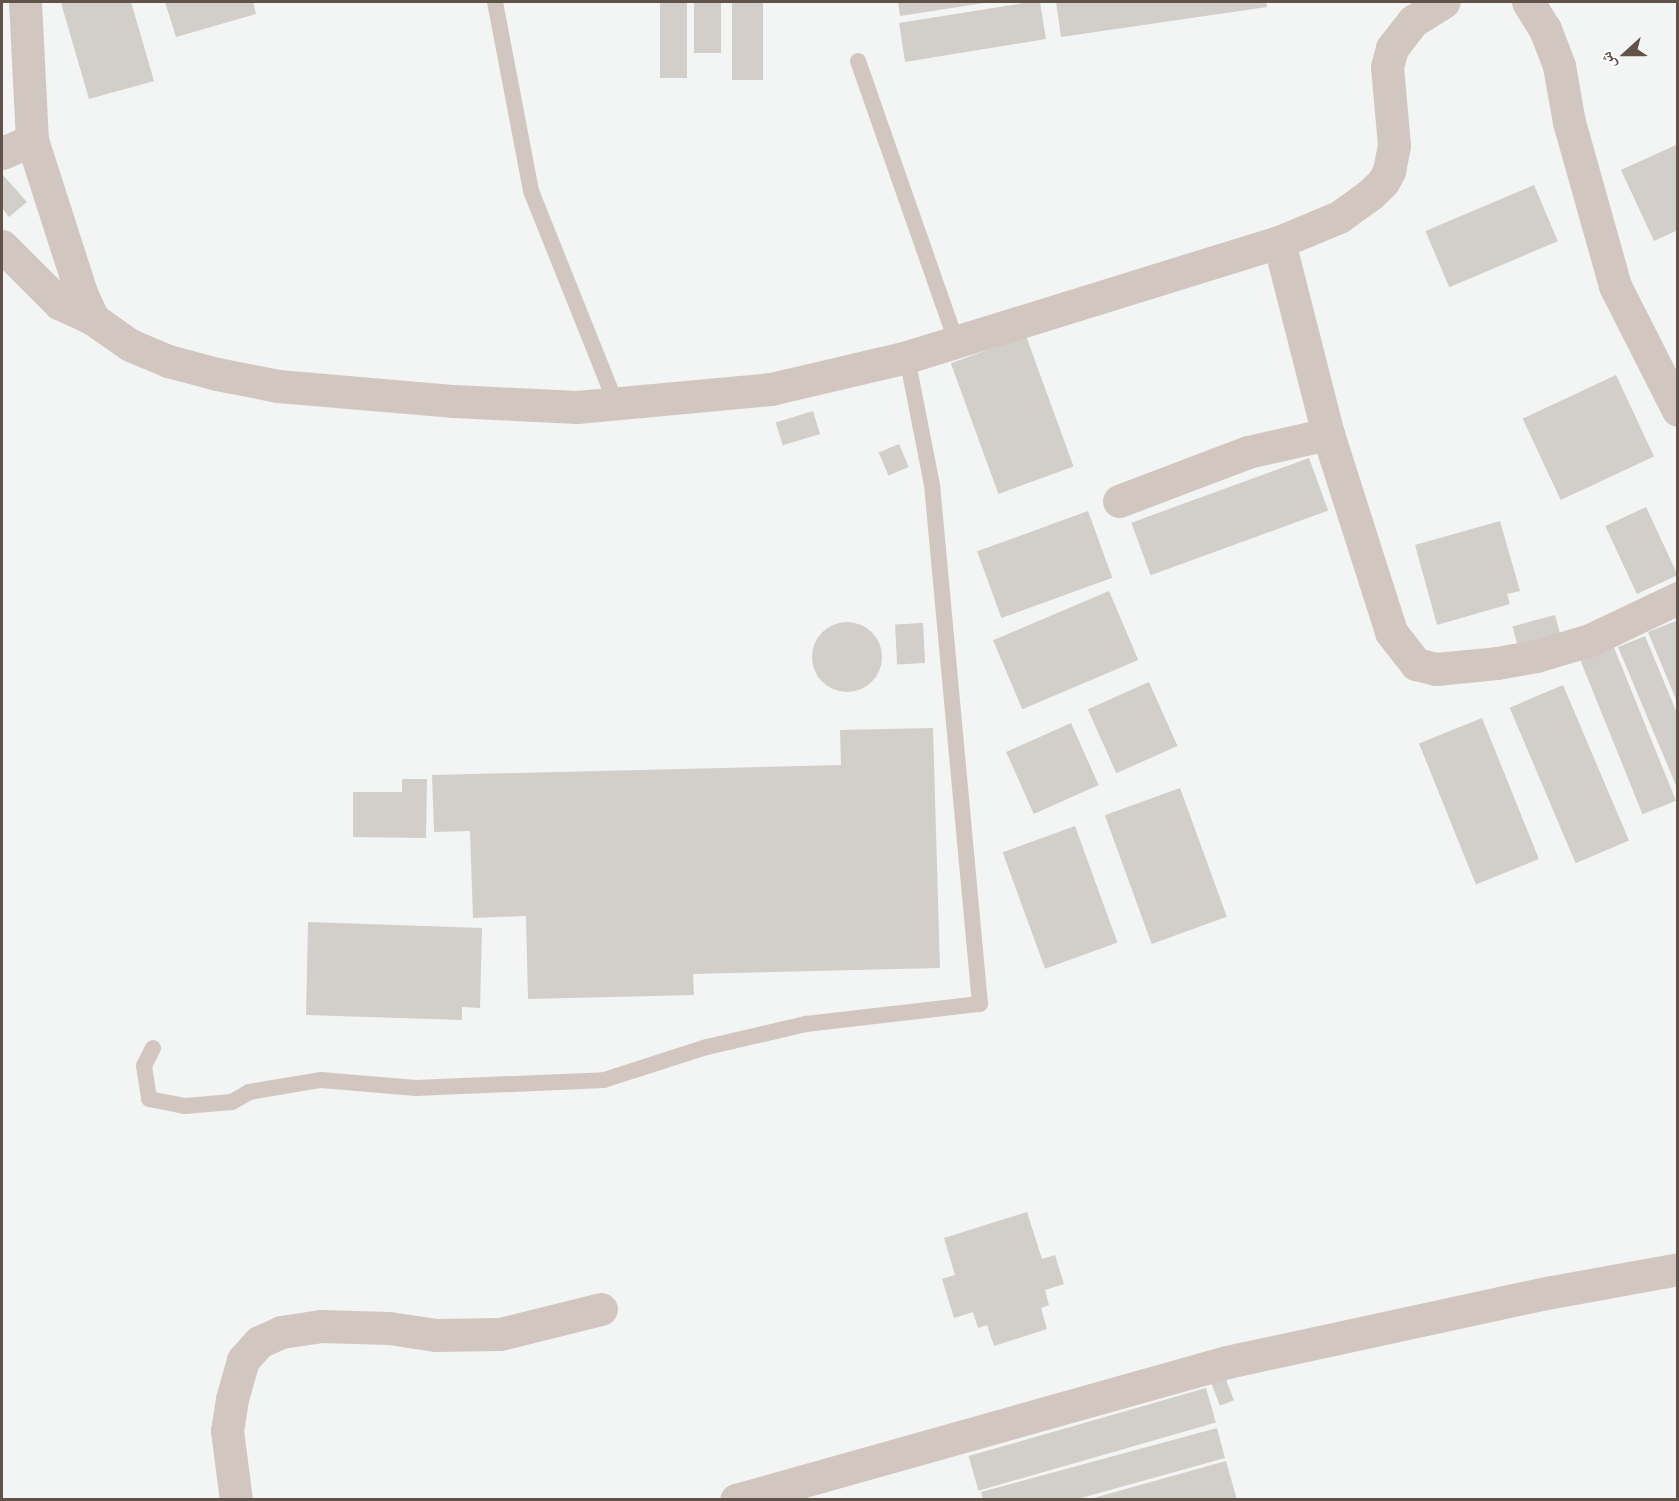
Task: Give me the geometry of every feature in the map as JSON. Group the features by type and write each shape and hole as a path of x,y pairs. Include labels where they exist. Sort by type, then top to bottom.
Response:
{"street":[{"path":"25,2 32,140 81,292 93,319"},
{"path":"2,246 59,303 93,319 130,345 168,361 217,374 278,386 520,405 577,407 771,389 907,357 1279,242 1339,217 1383,182 1393,158 1388,67 1392,48 1413,21 1443,2"},
{"path":"1528,2 1551,41 1586,186 1615,286 1677,410"},
{"path":"1551,41 1555,2"},
{"path":"2,153 32,140"},
{"path":"1279,242 1328,434 1391,632 1416,664 1436,669 1497,663 1536,656 1590,640 1677,598"},
{"path":"1119,501 1248,452 1328,434"},
{"path":"736,1500 1227,1362 1552,1292 1677,1269"},
{"path":"236,1500 227,1431 232,1399 243,1360 259,1342 281,1332 321,1326 389,1328 436,1335 500,1334 601,1309"}],"lane":[{"path":"495,2 531,191 616,403"},
{"path":"858,61 956,341"},
{"path":"153,1048 144,1066 149,1099 184,1106 232,1102 249,1092 321,1080 416,1088 604,1080 707,1047 806,1024 980,1004 932,485 907,357"}],"building":[{"path":"131,2 154,81 89,99 61,3"},
{"path":"165,2 253,2 256,14 176,37"},
{"path":"660,2 687,2 687,78 660,78"},
{"path":"694,2 721,2 721,53 694,53"},
{"path":"732,2 763,2 763,80 732,80"},
{"path":"898,2 984,2 984,3 900,16"},
{"path":"1040,2 1046,39 905,62 899,23"},
{"path":"1056,2 1266,2 1267,7 1061,37"},
{"path":"1678,144 1678,230 1654,241 1621,170"},
{"path":"2,174 27,202 9,217 2,208"},
{"path":"1534,185 1558,241 1449,287 1425,231"},
{"path":"1026,336 1074,467 998,494 951,363"},
{"path":"1616,375 1654,457 1561,500 1523,419"},
{"path":"813,411 820,434 783,445 776,422"},
{"path":"899,444 909,467 889,476 879,453"},
{"path":"1309,458 1328,511 1151,575 1131,523"},
{"path":"1646,507 1678,575 1637,594 1605,526"},
{"path":"1088,511 1112,578 1001,618 977,551"},
{"path":"1500,521 1520,591 1507,594 1510,604 1437,625 1415,545"},
{"path":"1109,591 1138,660 1022,709 993,640"},
{"path":"1555,615 1562,641 1519,652 1512,626"},
{"path":"1678,620 1678,702 1677,702 1648,632"},
{"path":"847,622 866,628 876,638 882,657 876,676 866,686 847,692 828,686 818,676 812,657 818,638 828,628"},
{"path":"923,623 925,663 897,664 895,624"},
{"path":"1645,636 1677,713 1677,788 1618,647"},
{"path":"1613,645 1676,801 1643,814 1580,658"},
{"path":"1149,682 1177,746 1116,773 1088,709"},
{"path":"1563,685 1629,841 1576,863 1510,708"},
{"path":"1482,718 1539,859 1476,884 1419,743"},
{"path":"1071,723 1099,785 1034,814 1006,752"},
{"path":"933,728 940,968 693,974 694,995 528,999 526,916 473,918 470,831 434,832 432,775 841,765 840,730"},
{"path":"402,779 427,779 426,838 353,837 353,792 402,792"},
{"path":"1180,788 1227,917 1152,944 1105,815"},
{"path":"1075,826 1117,943 1045,969 1003,852"},
{"path":"308,922 482,928 480,1008 462,1007 462,1020 306,1015"},
{"path":"1027,1212 1042,1259 1055,1255 1064,1284 1045,1290 1049,1305 1041,1308 1047,1329 994,1346 987,1325 978,1328 973,1312 954,1318 942,1279 955,1275 944,1238"},
{"path":"1225,1377 1234,1400 1220,1406 1211,1382"},
{"path":"1206,1388 1216,1423 978,1491 969,1456"},
{"path":"1217,1428 1225,1458 1074,1500 983,1500 981,1492"},
{"path":"1226,1461 1237,1500 1090,1500 1090,1499"}]}
